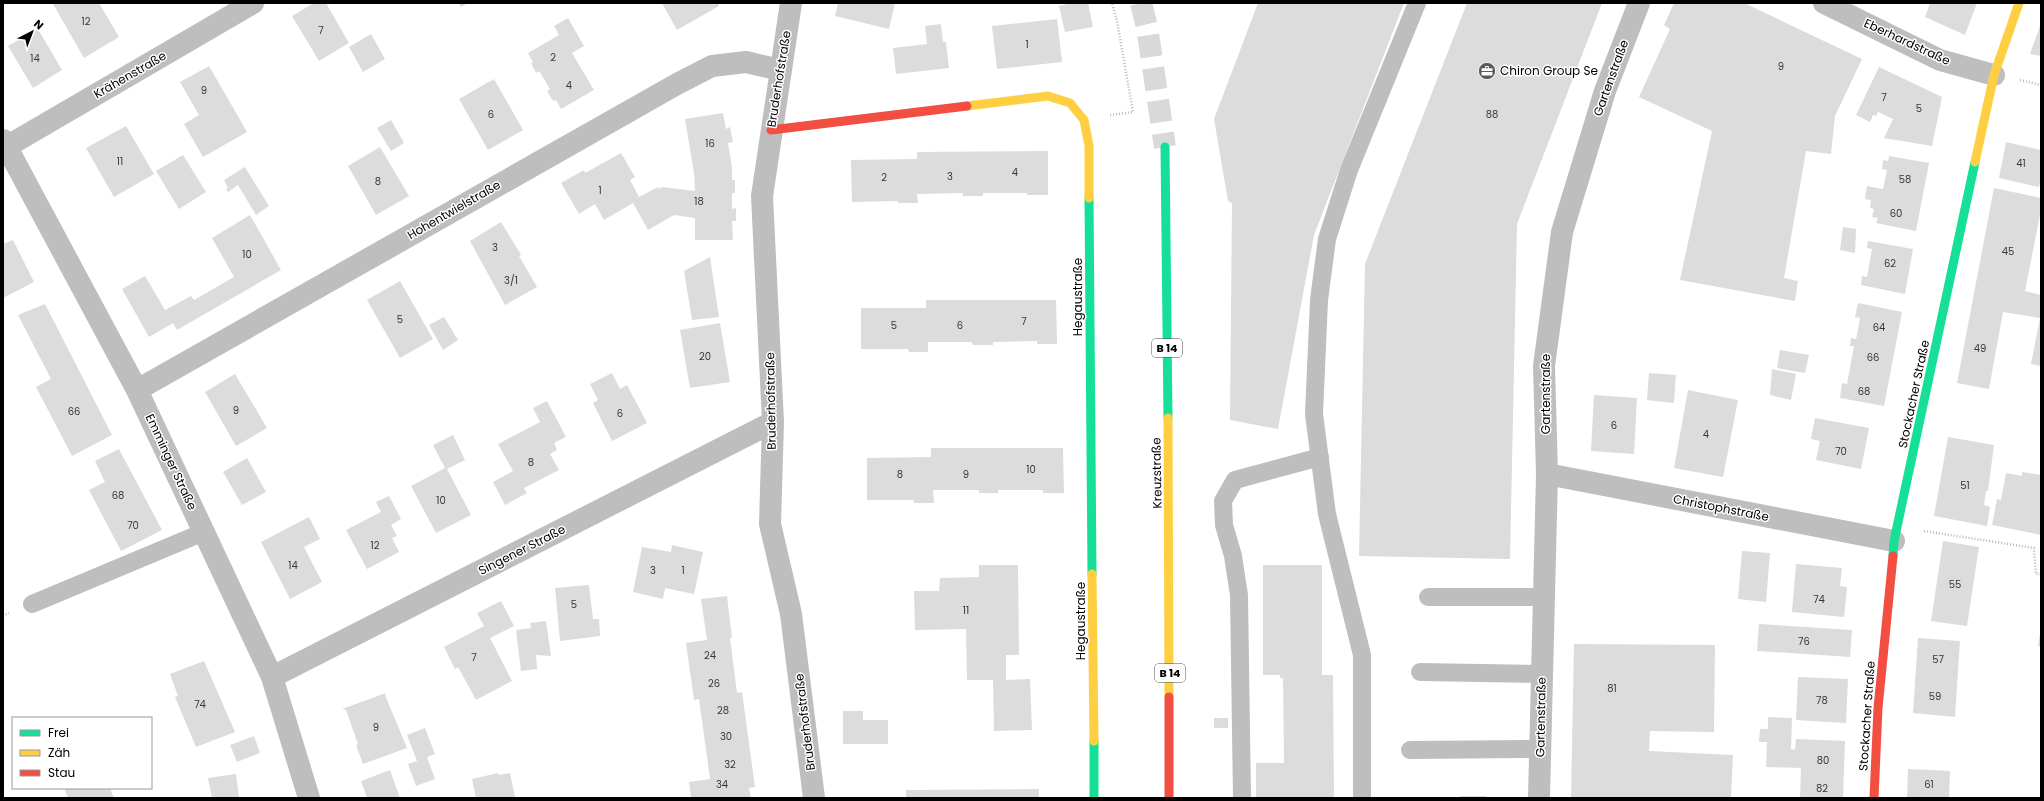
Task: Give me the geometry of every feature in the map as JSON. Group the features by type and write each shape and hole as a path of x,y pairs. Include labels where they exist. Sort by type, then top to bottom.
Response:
{"street":[{"name":"Krähenstraße","path":"5,143 254,3"},
{"name":"Bruderhofstraße","path":"791,3 762,196 773,422 770,524 791,614 814,798"},
{"name":"Gartenstraße","path":"1539,798 1547,474 1544,366 1562,232 1605,92 1639,3"},
{"name":"Eberhardstraße","path":"1824,3 1940,60 1994,75"},
{"name":"Stockacher Straße","path":"1874,798 1878,708 1897,534 1994,75 2019,3"},
{"name":"Hohentwielstraße","path":"137,390 712,66 746,62 780,70"},
{"name":"Hegaustraße","path":"771,130 1048,96 1070,103 1084,120 1089,146 1094,798"},
{"name":"Emminger Straße","path":"5,143 137,390 272,677 310,798"},
{"name":"Kreuzstraße","path":"1164,147 1170,549 1169,798"},
{"name":"Singener Straße","path":"272,677 773,422"},
{"name":"Christophstraße","path":"1547,474 1897,534"}],"lane":[{"path":"1362,798 1362,655 1327,514 1314,414 1319,300 1327,239 1349,170 1417,3"},
{"path":"1242,798 1238,595 1233,556 1224,526 1223,500 1235,480 1320,457"},
{"path":"32,604 204,532"},
{"path":"1428,598 1544,597"},
{"path":"1420,672 1542,674"},
{"path":"1410,750 1540,749"}],"path":[{"path":"1084,120 1133,112 1117,21 1112,3"},
{"path":"1897,534 2034,548 2036,574 2041,574"}],"building":[{"path":"99,3 119,37 84,58 53,4"},
{"path":"314,3 326,3 349,43 319,61 292,16"},
{"path":"458,3 468,3 461,7"},
{"path":"662,3 717,3 719,6 677,30"},
{"path":"838,3 895,3 889,29 835,16"},
{"path":"1072,3 1088,3 1093,27 1065,32 1059,6"},
{"path":"1258,3 1404,3 1314,235 1278,429 1230,420 1232,203 1228,201 1214,119"},
{"path":"1467,3 1602,3 1517,224 1510,559 1359,556 1365,264"},
{"path":"1674,3 1744,3 1862,59 1835,116 1831,154 1806,151 1784,278 1798,281 1795,301 1680,280 1712,131 1639,97 1670,29 1664,25"},
{"path":"1930,3 1977,3 1965,35 1925,17"},
{"path":"568,18 584,46 572,53 594,90 561,109 556,100 553,101 547,91 550,89 539,71 536,73 531,63 533,62 528,53 559,35 554,26"},
{"path":"1057,19 1062,62 997,69 992,26"},
{"path":"2041,23 2041,56 2030,54"},
{"path":"941,24 943,42 946,42 949,68 896,74 893,48 927,44 925,26"},
{"path":"38,29 62,70 33,88 8,46"},
{"path":"371,34 385,59 363,72 349,47"},
{"path":"209,66 247,132 203,157 184,124 199,115 180,82"},
{"path":"1879,67 1942,97 1932,146 1884,138 1893,119 1878,112 1876,116 1873,115 1870,122 1856,115"},
{"path":"494,79 523,130 488,150 459,99"},
{"path":"723,113 726,129 730,127 733,142 728,143 732,167 732,180 735,180 735,193 732,193 732,209 736,208 736,221 732,221 733,240 695,240 695,218 674,215 648,230 633,203 604,220 595,204 579,214 561,183 584,170 585,173 621,153 635,177 630,180 639,197 658,187 659,189 662,187 695,191 694,173 685,119"},
{"path":"391,120 404,143 391,151 377,128"},
{"path":"126,126 154,174 114,197 86,148"},
{"path":"2006,142 2041,150 2041,177 2039,187 1999,178"},
{"path":"380,147 409,196 376,215 348,166"},
{"path":"1048,151 1048,195 1027,195 1027,193 983,193 983,196 963,196 963,193 917,194 918,203 898,203 898,201 852,202 851,160 917,159 917,152"},
{"path":"183,155 206,192 179,209 156,171"},
{"path":"1889,156 1929,163 1916,231 1876,223 1878,218 1872,217 1874,209 1870,208 1871,200 1865,199 1867,186 1883,189 1887,170 1882,169 1883,160 1888,161"},
{"path":"245,167 269,206 256,215 238,185 228,192 226,189 228,188 224,180"},
{"path":"1994,188 2041,198 2041,210 2025,291 2041,295 2041,366 2031,364 2040,318 2003,312 1989,389 1957,383"},
{"path":"250,215 281,270 177,330 173,323 149,337 122,289 145,276 165,310 191,296 194,300 234,277 212,238"},
{"path":"501,222 520,253 521,255 519,256 537,287 505,305 470,241"},
{"path":"1843,227 1856,229 1855,253 1840,250"},
{"path":"13,240 34,282 3,298 3,244"},
{"path":"1868,241 1913,249 1905,294 1861,285 1862,276 1867,277 1872,249 1867,248"},
{"path":"710,257 719,317 692,320 684,271"},
{"path":"400,281 433,339 400,358 367,300"},
{"path":"926,300 1056,300 1057,344 1037,344 1037,341 993,342 993,345 973,345 972,342 928,342 928,352 909,352 908,349 861,349 861,308 926,308"},
{"path":"1858,303 1902,312 1884,406 1840,398 1842,383 1847,384 1854,346 1850,346 1851,338 1856,339 1857,335 1860,318 1855,317"},
{"path":"45,304 112,435 72,456 36,387 51,379 18,315"},
{"path":"444,317 458,340 443,350 429,325"},
{"path":"720,323 730,382 690,388 680,330"},
{"path":"1780,350 1809,355 1805,373 1777,368"},
{"path":"1772,369 1796,374 1791,400 1770,395"},
{"path":"612,373 620,389 627,385 647,423 612,441 593,403 598,400 590,384"},
{"path":"1649,373 1676,375 1674,403 1647,400"},
{"path":"235,374 267,428 236,446 205,392"},
{"path":"1688,390 1738,400 1723,477 1674,468"},
{"path":"1594,395 1637,398 1634,454 1591,451"},
{"path":"547,401 566,437 554,443 557,450 550,454 559,470 524,488 527,493 505,505 493,482 513,471 498,444 540,422 533,408"},
{"path":"1815,418 1869,428 1861,469 1816,460 1820,441 1811,439"},
{"path":"453,435 465,460 447,469 471,515 436,533 411,486 445,468 433,445"},
{"path":"1948,437 1994,445 1988,491 1986,491 1984,505 1990,507 1987,526 1934,516"},
{"path":"931,448 1063,448 1064,493 1043,493 1043,490 998,490 998,493 979,493 979,490 933,490 934,503 914,503 913,500 867,500 867,458 931,457"},
{"path":"119,449 162,530 121,551 89,490 105,482 95,461"},
{"path":"247,458 266,492 242,505 223,472"},
{"path":"2022,472 2041,475 2041,535 1992,525 1997,499 2001,500 2006,473 2022,476"},
{"path":"389,496 401,519 391,525 397,536 392,538 399,552 367,569 346,530 381,512 376,502"},
{"path":"309,517 320,539 304,547 322,582 290,599 261,542"},
{"path":"1943,541 1979,547 1967,626 1931,621"},
{"path":"672,545 703,552 694,594 665,588 663,599 633,592 642,547 671,552"},
{"path":"1742,551 1770,553 1766,602 1738,599"},
{"path":"1796,564 1842,568 1840,586 1847,587 1844,617 1792,612"},
{"path":"979,565 1018,565 1019,655 1006,655 1006,680 1030,679 1032,730 994,731 993,680 967,680 966,629 915,630 914,591 939,591 940,578 979,577"},
{"path":"1263,565 1322,565 1322,675 1333,675 1334,798 1256,798 1256,763 1284,763 1283,678 1280,678 1280,675 1263,675"},
{"path":"589,585 593,619 599,619 600,636 560,641 555,588"},
{"path":"727,596 732,638 730,638 737,693 742,692 755,787 749,788 751,798 691,798 689,782 710,779 699,699 694,700 686,643 707,640 701,599"},
{"path":"501,601 514,626 490,638 512,681 476,700 458,667 455,669 444,647 484,626 477,613"},
{"path":"546,621 551,656 536,655 537,669 521,671 516,630 531,628 530,623"},
{"path":"1759,624 1852,630 1850,657 1757,651"},
{"path":"2041,633 2041,647 2038,646"},
{"path":"1918,638 1960,641 1955,717 1913,713"},
{"path":"1574,644 1715,645 1714,732 1650,731 1649,751 1733,755 1731,798 1571,798"},
{"path":"204,661 235,732 196,747 175,697 178,696 170,674"},
{"path":"1798,677 1848,679 1846,723 1796,720"},
{"path":"386,693 385,695 407,748 363,764 356,745 358,744 346,710 342,709"},
{"path":"843,711 863,711 863,720 888,720 888,744 843,744"},
{"path":"1768,717 1792,718 1791,749 1795,750 1796,739 1845,741 1843,798 1800,798 1801,768 1766,767 1767,742 1759,742 1760,729 1768,729"},
{"path":"1214,718 1228,718 1228,728 1214,728"},
{"path":"425,728 435,754 427,757 435,779 416,786 408,764 417,761 407,735"},
{"path":"254,736 260,753 237,762 230,745"},
{"path":"1908,769 1950,771 1949,798 1907,798"},
{"path":"390,770 400,798 367,798 361,781"},
{"path":"498,773 498,775 510,773 515,797 476,798 472,779"},
{"path":"236,774 239,797 212,798 208,778"},
{"path":"64,789 110,789 114,798 68,798"},
{"path":"1039,789 1039,798 906,798 906,790"},
{"path":"1460,796 1486,796 1486,798 1460,798"}],"tunnel":[{"path":"1141,3 1147,27 1165,147"}],"traffic: fast":[{"path":"1165,147 1168,418"},
{"path":"1893,556 1894,541 1975,162"},
{"path":"1089,198 1092,574"},
{"path":"1094,741 1094,798"}],"traffic: slow":[{"path":"1975,162 1994,75 2019,3"},
{"path":"967,106 1048,96 1070,103 1084,120 1089,146 1089,198"},
{"path":"1168,418 1169,697"},
{"path":"1092,574 1094,741"}],"traffic: jam":[{"path":"771,130 967,106"},
{"path":"1874,798 1878,708 1893,556"},
{"path":"1169,697 1169,798"}],"place":[{"name":"Chiron Group Se","path":"1487,71"}]}
